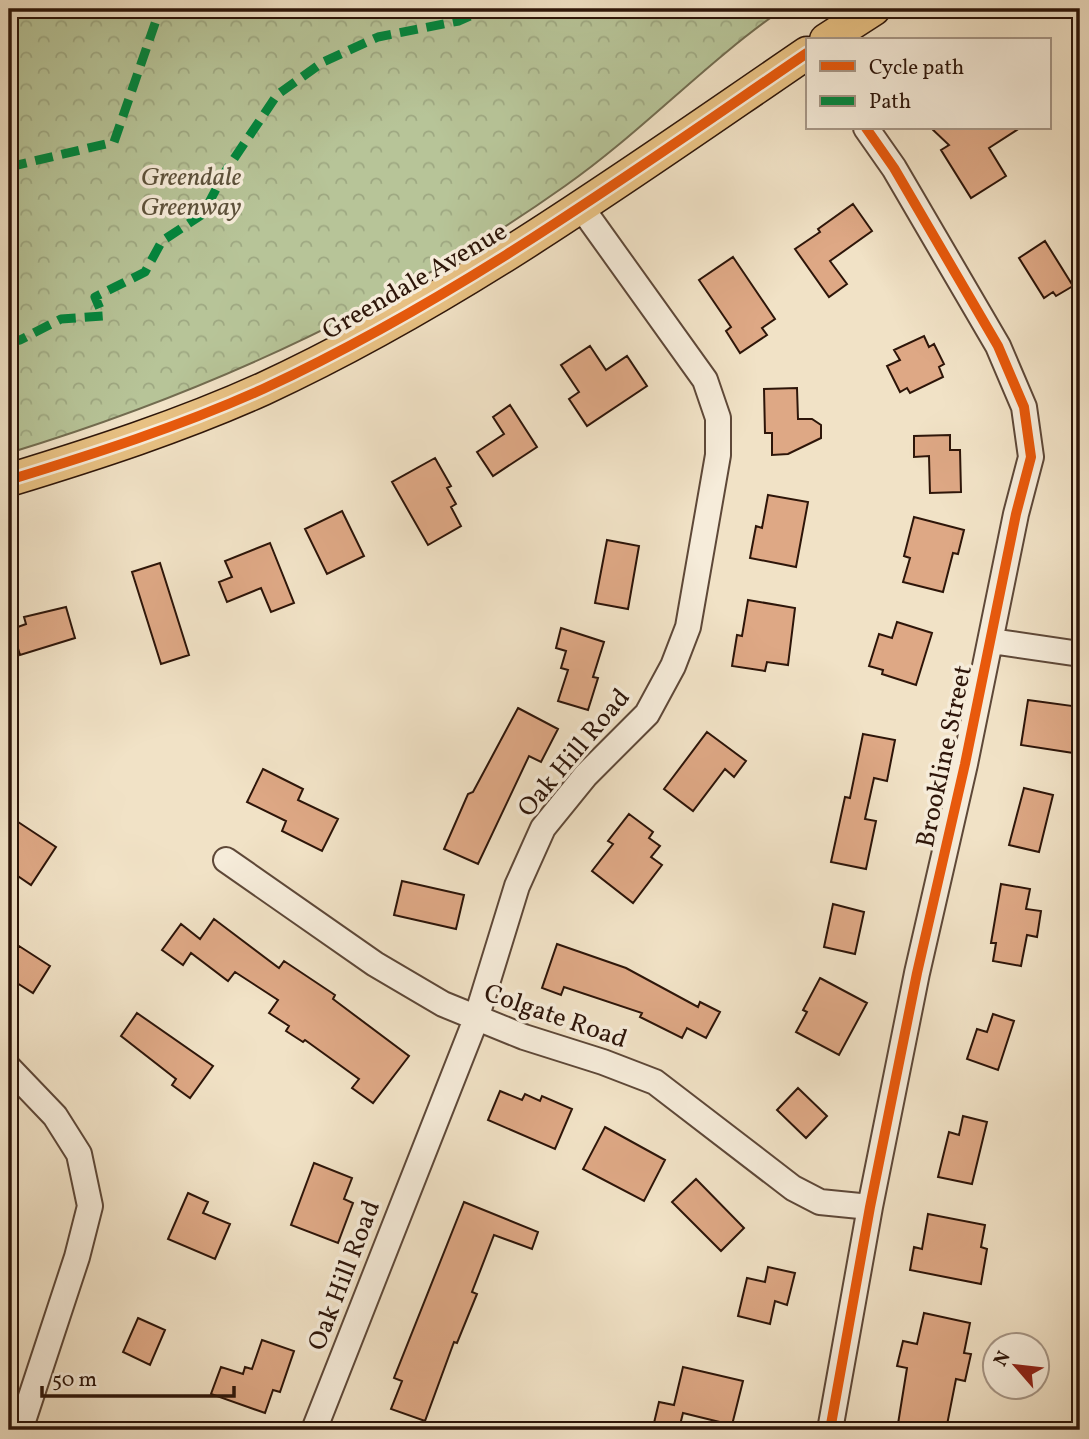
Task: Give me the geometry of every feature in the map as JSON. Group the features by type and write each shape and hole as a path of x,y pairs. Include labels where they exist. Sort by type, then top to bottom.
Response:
{"main road":[{"path":"829,38 874,9"},
{"name":"Greendale Avenue","path":"9,480 116,446 262,389 423,305 581,207 806,54"}],"street":[{"name":"Brookline Street","path":"830,1430 870,1207 917,973 1016,514 1031,457 1024,407 998,346 894,168 867,130"},
{"name":"Oak Hill Road","path":"314,1430 475,1019 517,886 543,828 586,775 647,714 673,666 688,627 718,455 718,418 705,380 581,207"},
{"path":"990,642 1080,654"},
{"name":"Colgate Road","path":"226,860 375,964 443,1004 475,1019 655,1082 793,1188 820,1202 870,1207"},
{"path":"9,1068 55,1116 79,1154 90,1206 77,1257 20,1430"}],"green space":[{"name":"Greendale Greenway","path":"9,9 783,9 727,51 621,143 565,186 435,269 298,342 227,374 155,403 9,453"}],"building":[{"path":"933,130 1017,130 989,148 1006,176 971,198 941,150 949,145"},
{"path":"853,204 872,231 830,261 847,284 829,297 795,249"},
{"path":"1045,241 1073,286 1056,296 1053,292 1044,298 1019,258"},
{"path":"733,257 775,319 762,328 767,335 740,353 726,331 731,327 699,280"},
{"path":"924,336 929,347 934,344 944,364 939,367 943,377 910,393 907,388 900,392 887,366 900,360 894,350"},
{"path":"590,346 606,370 627,356 647,386 587,426 569,399 579,392 561,365"},
{"path":"797,388 798,419 812,419 821,425 821,438 788,454 772,455 772,433 765,433 764,389"},
{"path":"510,405 537,447 493,476 477,452 504,434 493,417"},
{"path":"950,435 950,450 960,450 961,492 930,493 929,456 914,457 914,436"},
{"path":"435,458 451,486 447,488 456,504 451,507 461,526 428,545 392,482"},
{"path":"768,495 808,502 796,567 750,558 756,526 762,528"},
{"path":"342,511 364,556 327,574 305,529"},
{"path":"914,517 964,530 958,554 953,553 943,592 903,582 910,558 904,556"},
{"path":"607,540 639,546 628,609 595,603"},
{"path":"270,543 294,603 271,612 261,588 227,602 219,582 232,577 225,561"},
{"path":"160,563 189,655 161,664 132,572"},
{"path":"748,600 795,608 788,665 767,662 765,671 732,666 737,635 742,636"},
{"path":"66,607 75,638 20,655 12,629 26,624 24,617"},
{"path":"897,622 932,633 916,685 882,674 883,670 869,666 879,634 892,638"},
{"path":"561,628 604,642 593,677 598,678 588,710 558,701 568,670 561,668 566,651 556,648"},
{"path":"1028,700 1080,707 1080,754 1021,745"},
{"path":"518,708 558,729 541,762 529,756 478,864 444,849 468,794 473,792"},
{"path":"707,732 746,761 734,777 725,769 693,811 664,789"},
{"path":"863,734 895,740 887,781 874,778 865,819 876,821 866,869 831,862 845,797 850,798"},
{"path":"263,769 303,789 298,800 338,819 322,851 282,831 286,821 247,802"},
{"path":"1024,788 1053,795 1039,852 1009,845"},
{"path":"629,814 653,832 649,838 660,846 651,857 662,865 633,903 592,871 613,844 608,841"},
{"path":"9,816 56,847 31,885 9,870"},
{"path":"402,881 464,895 456,929 394,915"},
{"path":"1001,884 1030,889 1026,909 1041,911 1037,937 1027,935 1021,966 993,961 996,943 991,943"},
{"path":"833,904 864,912 855,954 824,947"},
{"path":"214,919 279,968 284,961 335,995 333,999 409,1056 373,1103 352,1088 359,1079 305,1040 303,1042 286,1031 289,1026 269,1013 278,1000 235,972 228,981 191,953 183,965 162,950 181,924 200,939"},
{"path":"557,944 626,968 698,1007 700,1002 720,1012 706,1038 687,1028 682,1038 640,1017 642,1013 564,987 561,995 542,988"},
{"path":"19,946 50,966 33,993 9,978 9,962"},
{"path":"820,978 867,1003 839,1055 796,1032 807,1012 803,1010"},
{"path":"137,1013 213,1066 190,1098 172,1085 176,1079 121,1036"},
{"path":"993,1014 1014,1021 998,1070 967,1059 977,1029 987,1032"},
{"path":"798,1088 827,1116 806,1138 777,1110"},
{"path":"500,1091 522,1100 525,1094 540,1101 542,1096 572,1109 555,1149 488,1120"},
{"path":"963,1116 987,1122 972,1184 938,1177 949,1132 959,1135"},
{"path":"605,1127 665,1160 644,1201 583,1169"},
{"path":"314,1163 352,1178 344,1199 353,1203 338,1243 291,1225"},
{"path":"696,1179 744,1228 721,1251 672,1202"},
{"path":"188,1193 208,1202 203,1213 230,1224 215,1259 168,1239"},
{"path":"464,1202 538,1232 532,1249 494,1235 472,1292 477,1294 457,1343 454,1342 425,1421 391,1409 402,1381 394,1378"},
{"path":"928,1214 985,1225 981,1247 987,1249 981,1284 910,1270 914,1247 922,1249"},
{"path":"768,1267 795,1273 787,1305 775,1301 770,1324 738,1316 747,1278 765,1282"},
{"path":"924,1313 970,1323 964,1353 971,1354 965,1381 956,1379 946,1430 898,1424 907,1368 897,1366 903,1341 917,1344"},
{"path":"138,1318 165,1330 150,1365 123,1352"},
{"path":"262,1340 294,1351 280,1392 273,1390 265,1413 211,1394 221,1367 243,1374 245,1367 252,1369"},
{"path":"683,1367 743,1381 732,1425 683,1413 679,1429 654,1423 659,1402 674,1405"}],"marked path":[{"path":"9,167 114,142 160,9"},
{"path":"9,342 20,340 61,319 103,316 95,297 145,272 162,241 203,214 225,172 277,95 323,62 378,37 459,21 486,9"}],"cycle path":[{"path":"9,480 105,450 201,415 335,354 474,275 542,232 806,54"},
{"path":"830,1430 870,1207 917,973 965,764 1016,514 1031,457 1024,407 998,346 894,168 867,130"}]}
